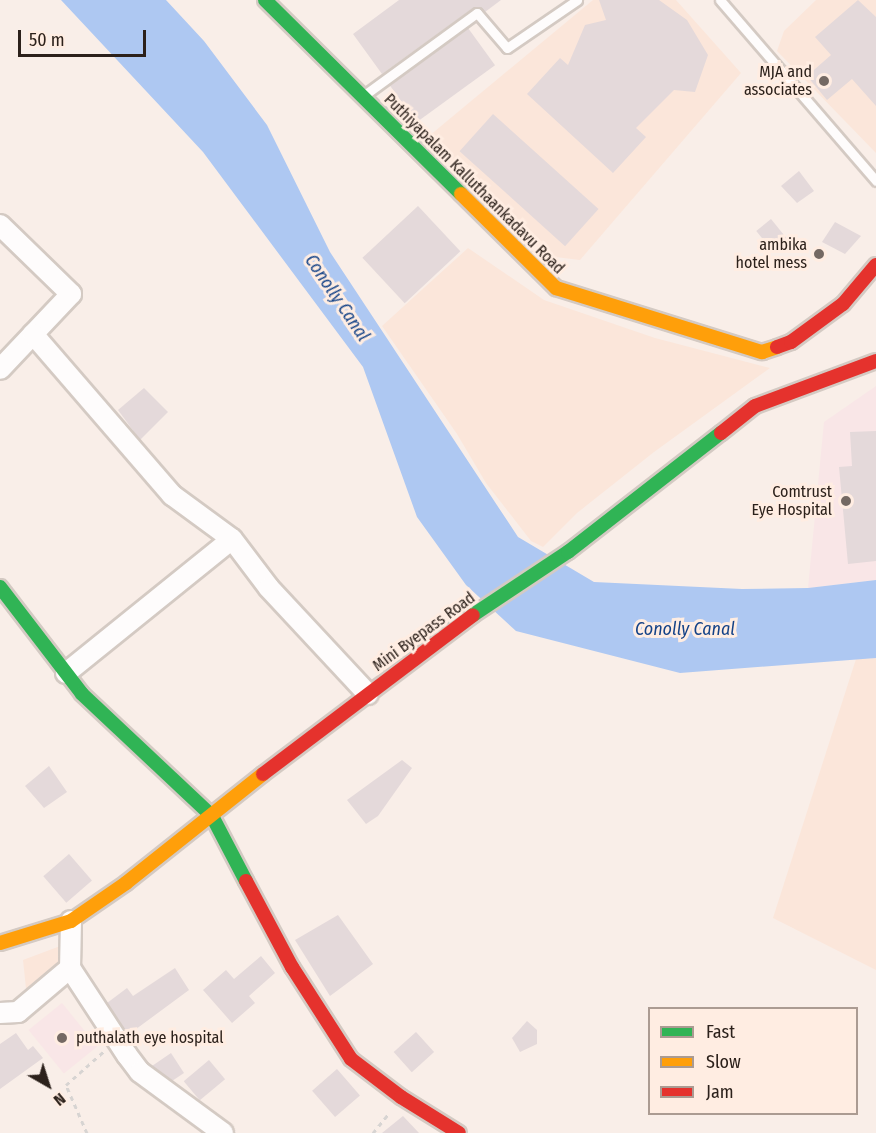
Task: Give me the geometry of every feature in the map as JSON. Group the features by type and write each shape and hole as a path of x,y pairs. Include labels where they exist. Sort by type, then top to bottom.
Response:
{"street":[{"name":"Puthiyapalam Kalluthaankadavu Road","path":"265,0 556,288 762,352 791,342 843,304 876,265"},
{"path":"0,225 71,294 0,369"},
{"path":"33,334 172,495 232,539 269,588 368,693"},
{"name":"Mini Byepass Road","path":"0,943 71,921 212,816 368,693 463,622 568,552 755,406 876,361"},
{"path":"66,673 232,539"},
{"path":"0,587 82,694 212,816 292,967 351,1059 401,1097 459,1133"},
{"path":"71,921 70,968 140,1072 223,1133"},
{"path":"0,1013 18,1012 70,968"}],"lane":[{"path":"363,96 477,14 507,48 577,0"},
{"path":"720,0 876,181"}],"shaded area":[{"path":"593,0 676,0 741,73 580,260 547,256 423,141"},
{"path":"816,0 876,0 876,153 777,51 784,31"},
{"path":"468,248 544,300 655,338 770,368 654,452 577,513 543,547 531,541 486,483 457,434 382,326"},
{"name":"Comtrust Eye Hospital","path":"876,386 876,580 808,588 824,422"},
{"path":"876,658 876,970 773,918 856,659"},
{"path":"63,945 63,961 27,998 23,960"},
{"name":"puthalath eye hospital","path":"62,1003 97,1047 64,1074 29,1030"}],"water":[{"name":"Conolly Canal","path":"61,0 166,0 204,41 267,125 330,252 518,537 594,582 742,589 808,588 876,580 876,658 680,673 516,631 466,585 417,517 363,367 203,152"}],"building":[{"path":"399,0 501,0 485,12 473,8 382,74 353,34"},
{"path":"599,0 659,0 687,20 708,55 695,92 674,90 636,128 646,137 613,173 527,94 560,58 568,65 585,25 606,20"},
{"path":"858,0 876,17 876,106 852,79 827,100 807,76 831,55 815,37"},
{"path":"468,28 495,65 417,122 390,85"},
{"path":"493,114 599,209 565,246 460,151"},
{"path":"799,171 814,191 797,203 781,186"},
{"path":"418,206 460,251 405,303 362,258"},
{"path":"771,219 788,240 773,252 756,231"},
{"path":"835,222 861,236 845,254 822,242"},
{"path":"144,388 168,412 140,440 118,410"},
{"path":"876,431 876,561 848,564 839,467 852,466 850,432"},
{"path":"402,760 412,768 378,816 366,824 347,800"},
{"path":"49,766 67,792 44,808 25,786"},
{"path":"69,854 92,880 66,903 43,876"},
{"path":"338,915 373,964 330,996 295,940"},
{"path":"261,956 275,973 249,996 255,1003 232,1023 203,990 226,970 234,979"},
{"path":"175,968 189,990 128,1035 107,1003 127,988 133,996"},
{"path":"527,1021 537,1030 537,1044 520,1052 512,1038"},
{"path":"416,1032 434,1052 412,1072 394,1052"},
{"path":"16,1033 28,1050 33,1046 43,1058 0,1089 0,1044"},
{"path":"171,1053 184,1073 172,1081 152,1066"},
{"path":"209,1060 225,1079 200,1100 184,1081"},
{"path":"337,1069 360,1095 335,1117 312,1091"},
{"path":"403,1116 419,1133 382,1133"}],"traffic: fast":[{"path":"265,0 461,194"},
{"path":"473,615 568,552 721,433"},
{"path":"0,587 82,694 212,816 246,881"}],"traffic: slow":[{"path":"461,194 556,288 762,352 777,347"},
{"path":"0,943 71,921 126,883 263,774"}],"traffic: jam":[{"path":"777,347 791,342 843,304 876,265"},
{"path":"721,433 755,406 876,361"},
{"path":"263,774 473,615"},
{"path":"246,881 292,967 351,1059 401,1097 459,1133"}],"place":[{"name":"MJA and associates","path":"824,81"},
{"name":"ambika hotel mess","path":"819,254"},
{"name":"Comtrust Eye Hospital","path":"846,501"},
{"name":"puthalath eye hospital","path":"62,1038"}]}
